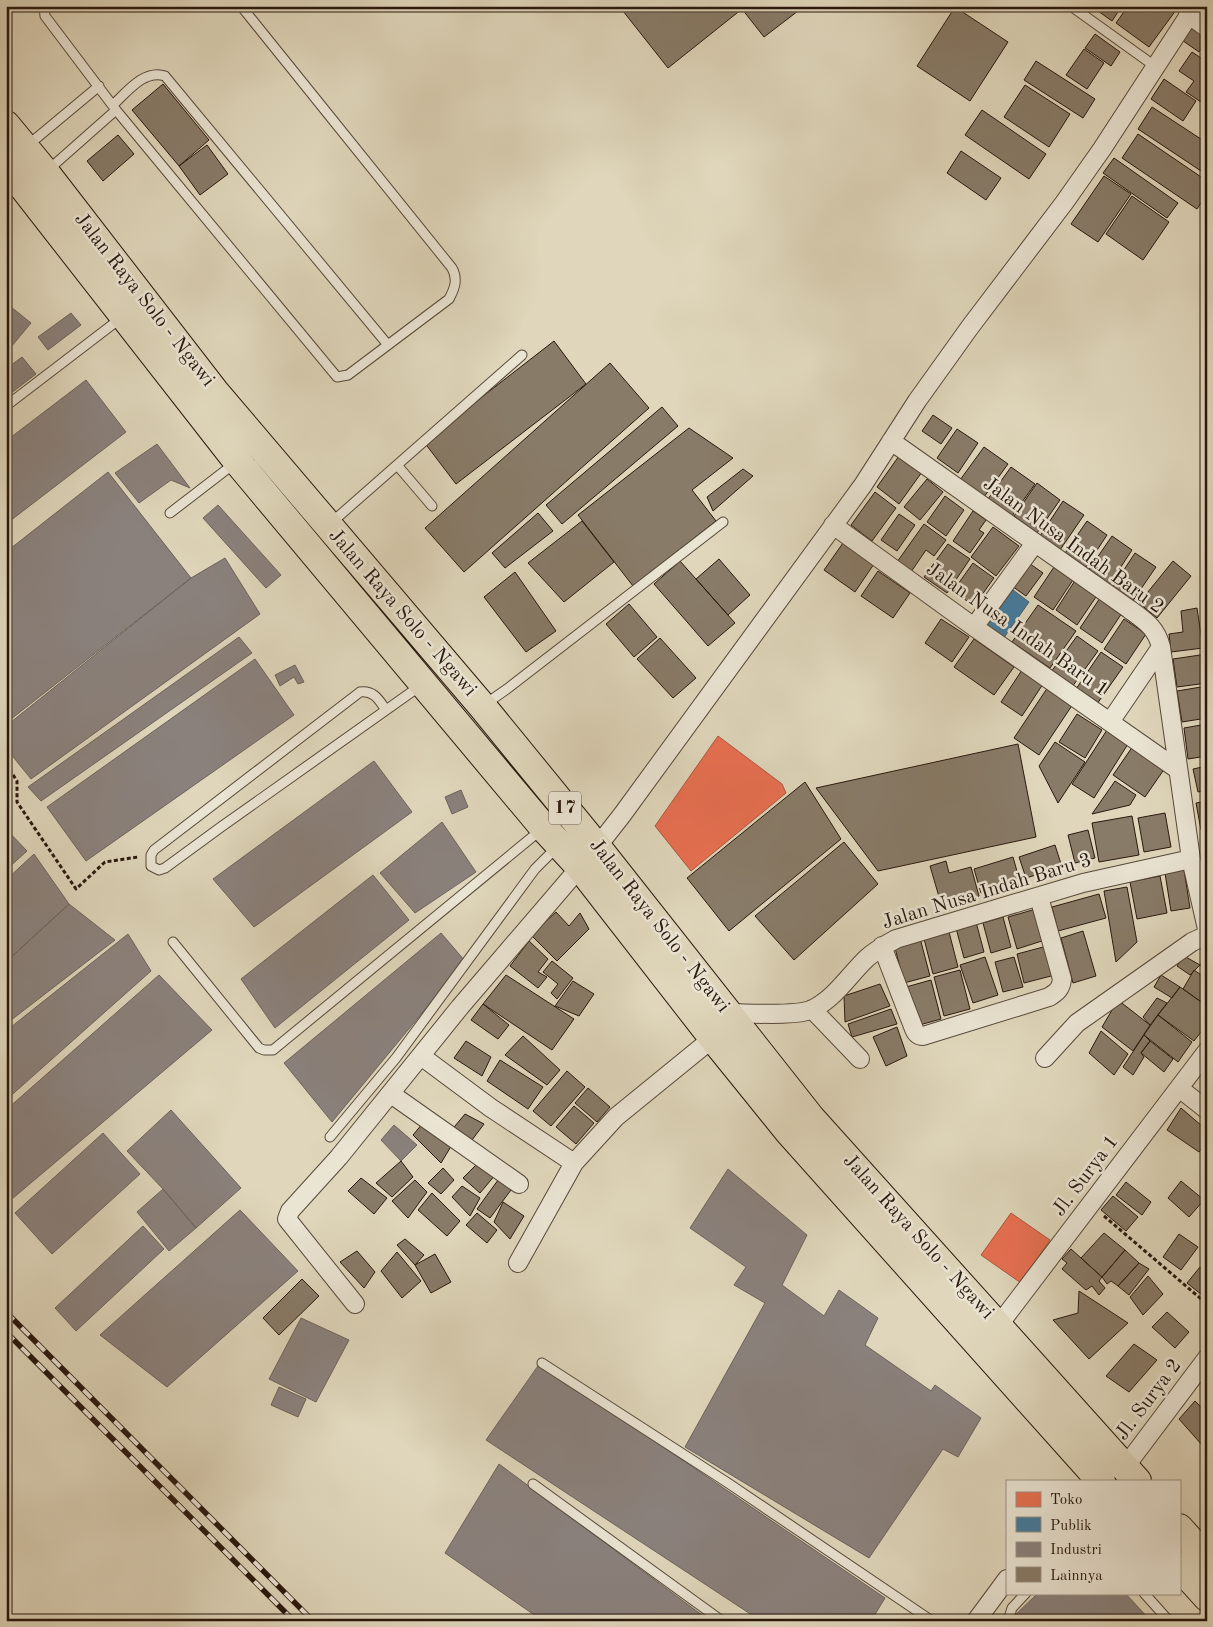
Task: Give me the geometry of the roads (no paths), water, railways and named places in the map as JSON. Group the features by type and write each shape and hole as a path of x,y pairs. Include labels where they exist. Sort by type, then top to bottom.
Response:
{"highway":[{"name":"Jalan Raya Solo - Ngawi","path":"6,125 16,156 124,315 237,461 552,836 589,857 728,1012 810,1117 1131,1474"},
{"name":"Jalan Raya Solo - Ngawi","path":"16,156 45,172 215,392 482,706 589,857 713,1038 789,1132 1090,1476"},
{"path":"1180,1529 1207,1559"},
{"path":"1180,1567 1207,1597"}],"street":[{"path":"355,1304 287,1220 290,1211 340,1157 460,1007 589,857 622,815 863,484 917,401 970,327 1070,195 1156,67 1191,10 1207,28"},
{"name":"Jalan Nusa Indah Baru 2","path":"891,442 1154,629 1161,646 1191,859 1205,923"},
{"name":"Jalan Nusa Indah Baru 1","path":"833,525 974,627 1177,769"},
{"path":"974,627 1035,543"},
{"path":"1110,722 1161,646"},
{"name":"Jalan Nusa Indah Baru 3","path":"728,1012 792,1013 812,1009 835,993 866,959 882,946 908,935 1113,875 1191,859"},
{"path":"882,946 915,1034 919,1036 1040,1000 1056,993 1061,987 1062,979 1039,897"},
{"path":"1044,1058 1077,1023 1192,942 1207,935"},
{"path":"812,1009 860,1059"},
{"path":"518,1264 574,1163 616,1117 713,1038"},
{"name":"Jl. Surya 1","path":"998,1326 1207,1051"},
{"path":"421,1056 491,1108 574,1163"},
{"path":"1179,1088 1207,1110"},
{"path":"391,1094 519,1184"},
{"name":"Jl. Surya 2","path":"1131,1474 1207,1358"},
{"path":"976,1621 1006,1580"}],"lane":[{"path":"44,6 45,16 115,108 337,377 348,375 449,299 454,289 456,275 241,6"},
{"path":"1070,6 1156,67"},
{"path":"45,172 115,108 144,78 155,74 165,76 388,345"},
{"path":"16,156 99,86"},
{"path":"6,406 124,315"},
{"path":"328,526 522,355"},
{"path":"170,513 237,461"},
{"path":"397,465 432,506"},
{"path":"482,706 507,689 723,522"},
{"path":"386,710 375,695 366,691 360,692 154,850 151,855 151,866 159,870 165,868 221,826 386,710 424,683"},
{"path":"173,942 259,1048 273,1050 552,836"},
{"path":"330,1137 396,1058 535,869 552,836"},
{"path":"542,1363 736,1489 932,1621"},
{"path":"533,1484 722,1621"},
{"path":"1008,1621 1012,1608 1025,1594"},
{"path":"1145,1594 1169,1621"}],"railway":[{"path":"6,1312 313,1621"},
{"path":"6,1332 294,1621"}]}
